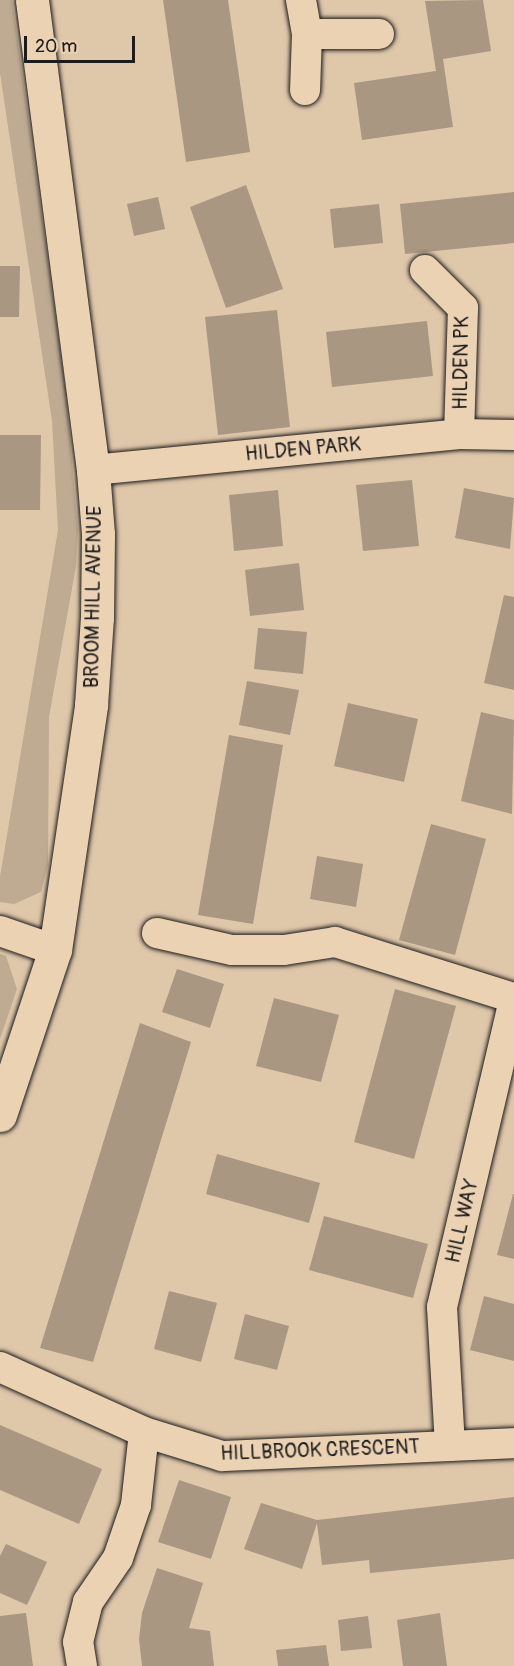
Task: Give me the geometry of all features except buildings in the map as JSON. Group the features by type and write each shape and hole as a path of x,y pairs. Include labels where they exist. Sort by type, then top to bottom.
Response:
{"street":[{"name":"BROOM HILL AVENUE","path":"0,1114 55,950 91,705 98,534 93,470 32,0"},
{"path":"301,0 307,34 305,90"},
{"path":"307,34 379,34"},
{"name":"HILDEN PK","path":"425,270 463,308 459,434"},
{"name":"HILDEN PARK","path":"93,470 459,434 514,435"},
{"path":"0,931 55,950"},
{"path":"157,933 232,950 284,950 335,942 514,999"},
{"name":"HILL WAY","path":"450,1446 442,1306 514,999"},
{"name":"HILLBROOK CRESCENT","path":"0,1366 144,1432 222,1456 514,1443"},
{"path":"82,1666 78,1642 88,1602 118,1558 136,1505 144,1432"}],"shaded area":[{"path":"0,0 12,0 66,392 78,532 76,566 49,717 48,865 41,892 14,904 0,902 0,877 58,530 52,421 0,73"},
{"path":"0,954 6,956 17,989 0,1039"}]}
